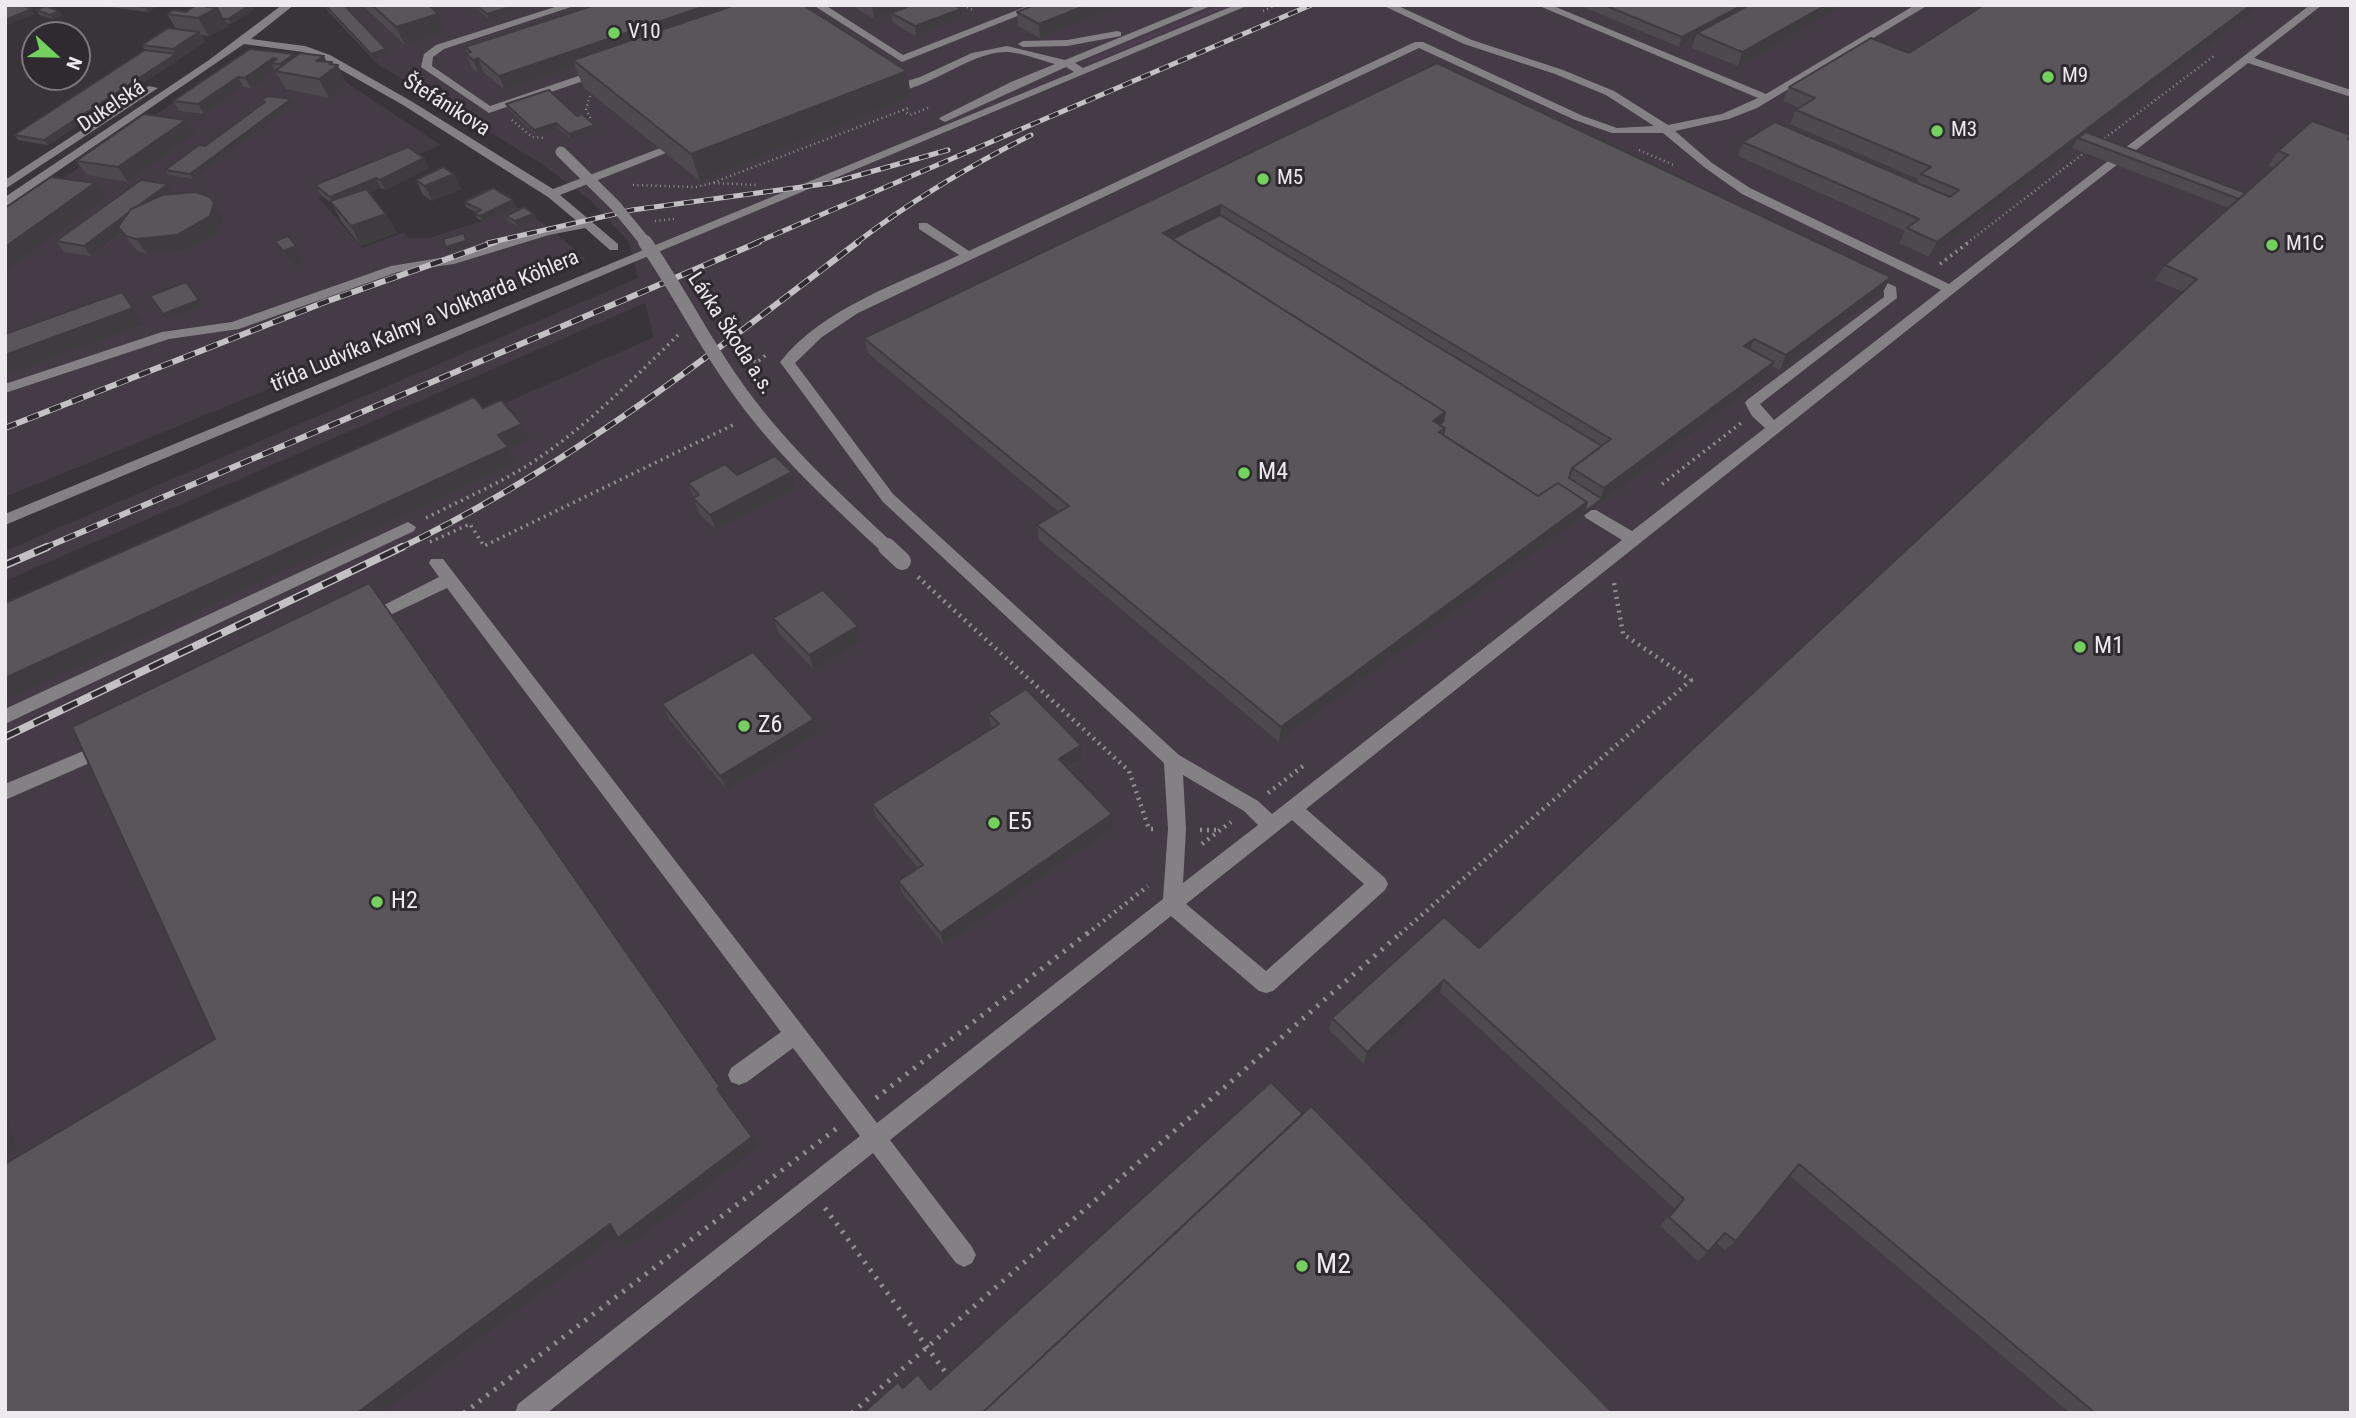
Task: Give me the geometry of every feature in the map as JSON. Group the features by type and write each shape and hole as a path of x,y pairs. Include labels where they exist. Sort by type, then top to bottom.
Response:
{"street":[{"name":"Dukelská","path":"5,203 213,62 289,5"},
{"path":"572,5 440,47 428,56 426,67 489,110 615,66"},
{"path":"818,5 902,59 1040,5"},
{"name":"třída Ludvíka Kalmy a Volkharda Köhlera","path":"860,163 1015,84 1208,5"},
{"name":"třída Ludvíka Kalmy a Volkharda Köhlera","path":"5,520 1244,5"},
{"path":"1387,5 1406,8 1468,41 1559,72 1610,93 1666,129 1708,165 1746,191 1951,290"},
{"path":"1542,5 1767,98"},
{"path":"1272,826 1251,806 1173,760 888,498 787,362 817,334 853,310 1419,44 1579,118 1616,131 1666,129 1725,117 1767,98 1923,5"},
{"path":"527,1413 1774,428 2317,5"},
{"path":"895,87 914,72 988,44 1044,46 1154,28"},
{"name":"Dukelská","path":"5,185 197,59 239,40"},
{"name":"Štefánikova","path":"239,40 305,49 326,57 407,103 552,194 614,247"},
{"path":"1044,46 1058,53 1066,63"},
{"path":"872,97 924,79 976,55 997,50 1016,50 1066,63 1083,72"},
{"path":"997,50 1019,56 1026,63 1027,73 1015,84"},
{"path":"2253,57 2351,94"},
{"path":"552,194 662,151"},
{"name":"Lávka Škoda a.s.","path":"561,152 609,197 645,240 734,385 778,440 834,498 902,561"},
{"path":"1746,191 1749,208"},
{"path":"5,389 167,335 234,326 396,269 454,260 586,222"},
{"path":"923,226 968,256"},
{"path":"1774,428 1757,413 1752,403 1762,392 1889,298 1891,290 1857,273 1880,256"},
{"path":"1591,514 1633,539"},
{"path":"5,717 408,527"},
{"path":"437,562 873,1140 964,1255"},
{"path":"388,610 450,579"},
{"path":"5,792 95,753"},
{"path":"1173,760 1177,830 1172,866 1172,905 1266,984 1378,884 1293,809"},
{"path":"739,1075 794,1035"}],"path":[{"path":"1915,272 1940,265 2228,46 2253,57"},
{"path":"591,93 586,109 593,121"},
{"path":"499,107 532,137 546,138"},
{"path":"642,222 682,218"},
{"path":"752,381 757,374 756,363"},
{"path":"1652,492 1724,433 1757,413"},
{"path":"513,474 408,527 420,546 470,524 484,546 735,424 726,415"},
{"path":"902,561 1129,771 1149,829 1220,830"},
{"path":"852,1413 1691,680 1623,634 1614,580"},
{"path":"464,1413 1305,765"},
{"path":"792,1161 946,1373"}],"shaded area":[{"path":"343,5 2351,5 2351,1413 5,1413 5,625 654,337 645,303 5,581 5,551 638,278 629,242 590,200 542,164 379,65 373,59 388,54"},
{"path":"1221,5 1231,5 1092,62 1086,61"},
{"path":"241,56 333,74 441,145 318,197 362,248 404,232 408,238 429,238 482,221 515,206 546,225 586,259 5,497 5,218"}],"building":[{"path":"5,5 21,5 32,9 5,20"},
{"path":"196,5 217,8 198,18 167,14 173,10 186,12"},
{"path":"212,5 250,5 228,19 223,19"},
{"path":"325,5 344,5 386,49 371,54"},
{"path":"372,5 429,5 438,14 396,27"},
{"path":"476,5 512,5 513,6 487,14"},
{"path":"595,5 708,5 499,76 478,58 473,60 466,54 471,52 465,47"},
{"path":"735,5 803,5 907,71 691,154 573,60"},
{"path":"912,5 954,5 961,9 915,26 891,13"},
{"path":"1034,5 1087,5 1039,24 1017,12"},
{"path":"1604,5 1743,5 1682,37"},
{"path":"1749,5 1826,5 1742,52 1697,33"},
{"path":"1984,5 2251,5 1937,242 1907,228 1919,219 1743,142 1775,122 1950,197 1959,190 1921,174 1931,167 1796,110 1815,98 1789,87 1871,38 1909,53"},
{"path":"46,6 59,11 50,15 36,10"},
{"path":"168,28 199,32 173,49 142,45"},
{"path":"250,49 294,54 280,64 271,63 277,59 273,58 245,78 238,77 198,104 173,101"},
{"path":"145,50 176,54 44,140 14,135 82,91 91,91 91,85"},
{"path":"300,53 324,56 316,61 338,65 319,79 275,71"},
{"path":"1437,63 1891,277 1786,355 1754,339 1744,346 1774,362 1604,488 1572,468 1611,439 1221,205 1163,233 1445,412 1433,421 1445,428 1439,432 1538,496 1558,483 1587,502 1281,727 1037,525 1069,506 864,338"},
{"path":"549,90 577,116 582,114 595,125 569,134 556,123 534,130 506,104"},
{"path":"268,96 291,99 190,174 165,170 199,145 205,146 265,102 260,101"},
{"path":"144,114 186,120 118,167 76,161"},
{"name":"M1","path":"2312,121 2351,135 2348,139 2351,139 2351,1413 2095,1413 1799,1164 1736,1241 1725,1233 1708,1252 1669,1217 1684,1199 1444,980 1367,1052 1332,1018 1444,917 1479,948 2197,279 2165,265 2288,155 2278,151"},
{"path":"2086,132 2246,193 2239,199 2078,138"},
{"path":"408,147 424,158 380,180 376,178 330,197 315,185"},
{"path":"443,167 454,174 425,186 416,180"},
{"path":"51,177 95,183 5,247 5,208"},
{"path":"141,180 168,184 84,246 56,241"},
{"path":"493,188 513,200 480,216 475,213 481,210 464,202"},
{"path":"366,189 386,214 351,226 330,201"},
{"path":"196,192 210,197 214,203 210,216 177,235 136,239 126,236 118,227 131,209 162,195"},
{"path":"524,207 534,214 515,221 506,216"},
{"path":"1220,215 1602,446 1572,468 1569,478 1602,499 1584,512 1587,502 1558,483 1538,496 1443,435 1445,428 1439,425 1443,422 1445,412 1172,239"},
{"path":"464,233 466,241 446,247 443,239"},
{"path":"288,236 296,246 283,251 275,241"},
{"path":"186,282 199,300 163,314 150,296"},
{"path":"122,292 133,308 5,355 5,334"},
{"path":"474,397 483,408 501,400 522,424 498,435 508,447 5,678 5,603"},
{"path":"775,456 792,472 710,515 693,498 699,495 688,483 725,464 737,475"},
{"name":"H2","path":"369,583 720,1087 717,1089 752,1137 618,1238 610,1224 357,1413 5,1413 5,1164 215,1039 72,727"},
{"path":"823,590 858,626 809,655 773,618"},
{"name":"Z6","path":"753,652 814,719 720,776 662,704"},
{"name":"E5","path":"1026,689 1081,745 1059,759 1112,814 940,933 898,881 923,865 872,804 999,724 988,713"},
{"path":"1271,1082 1303,1114 982,1413 863,1413 898,1382 903,1388 918,1374 930,1390"},
{"name":"M2","path":"1311,1106 1613,1413 982,1413"}],"railway":[{"path":"755,243 1311,5"},
{"path":"856,243 941,185 1031,135"},
{"path":"488,243 632,210 831,183 948,150"},
{"path":"5,428 325,302 495,242"},
{"path":"42,549 759,242"},
{"path":"400,548 520,483 636,408 858,242"},
{"path":"5,565 47,547"},
{"path":"5,737 400,548"}],"place":[{"name":"V10","path":"614,33"},
{"name":"M9","path":"2048,77"},
{"name":"M3","path":"1937,131"},
{"name":"M5","path":"1263,179"},
{"name":"M1C","path":"2272,245"},
{"name":"M4","path":"1244,473"},
{"name":"M1","path":"2080,647"},
{"name":"Z6","path":"744,726"},
{"name":"E5","path":"994,823"},
{"name":"H2","path":"377,902"},
{"name":"M2","path":"1302,1266"}]}
